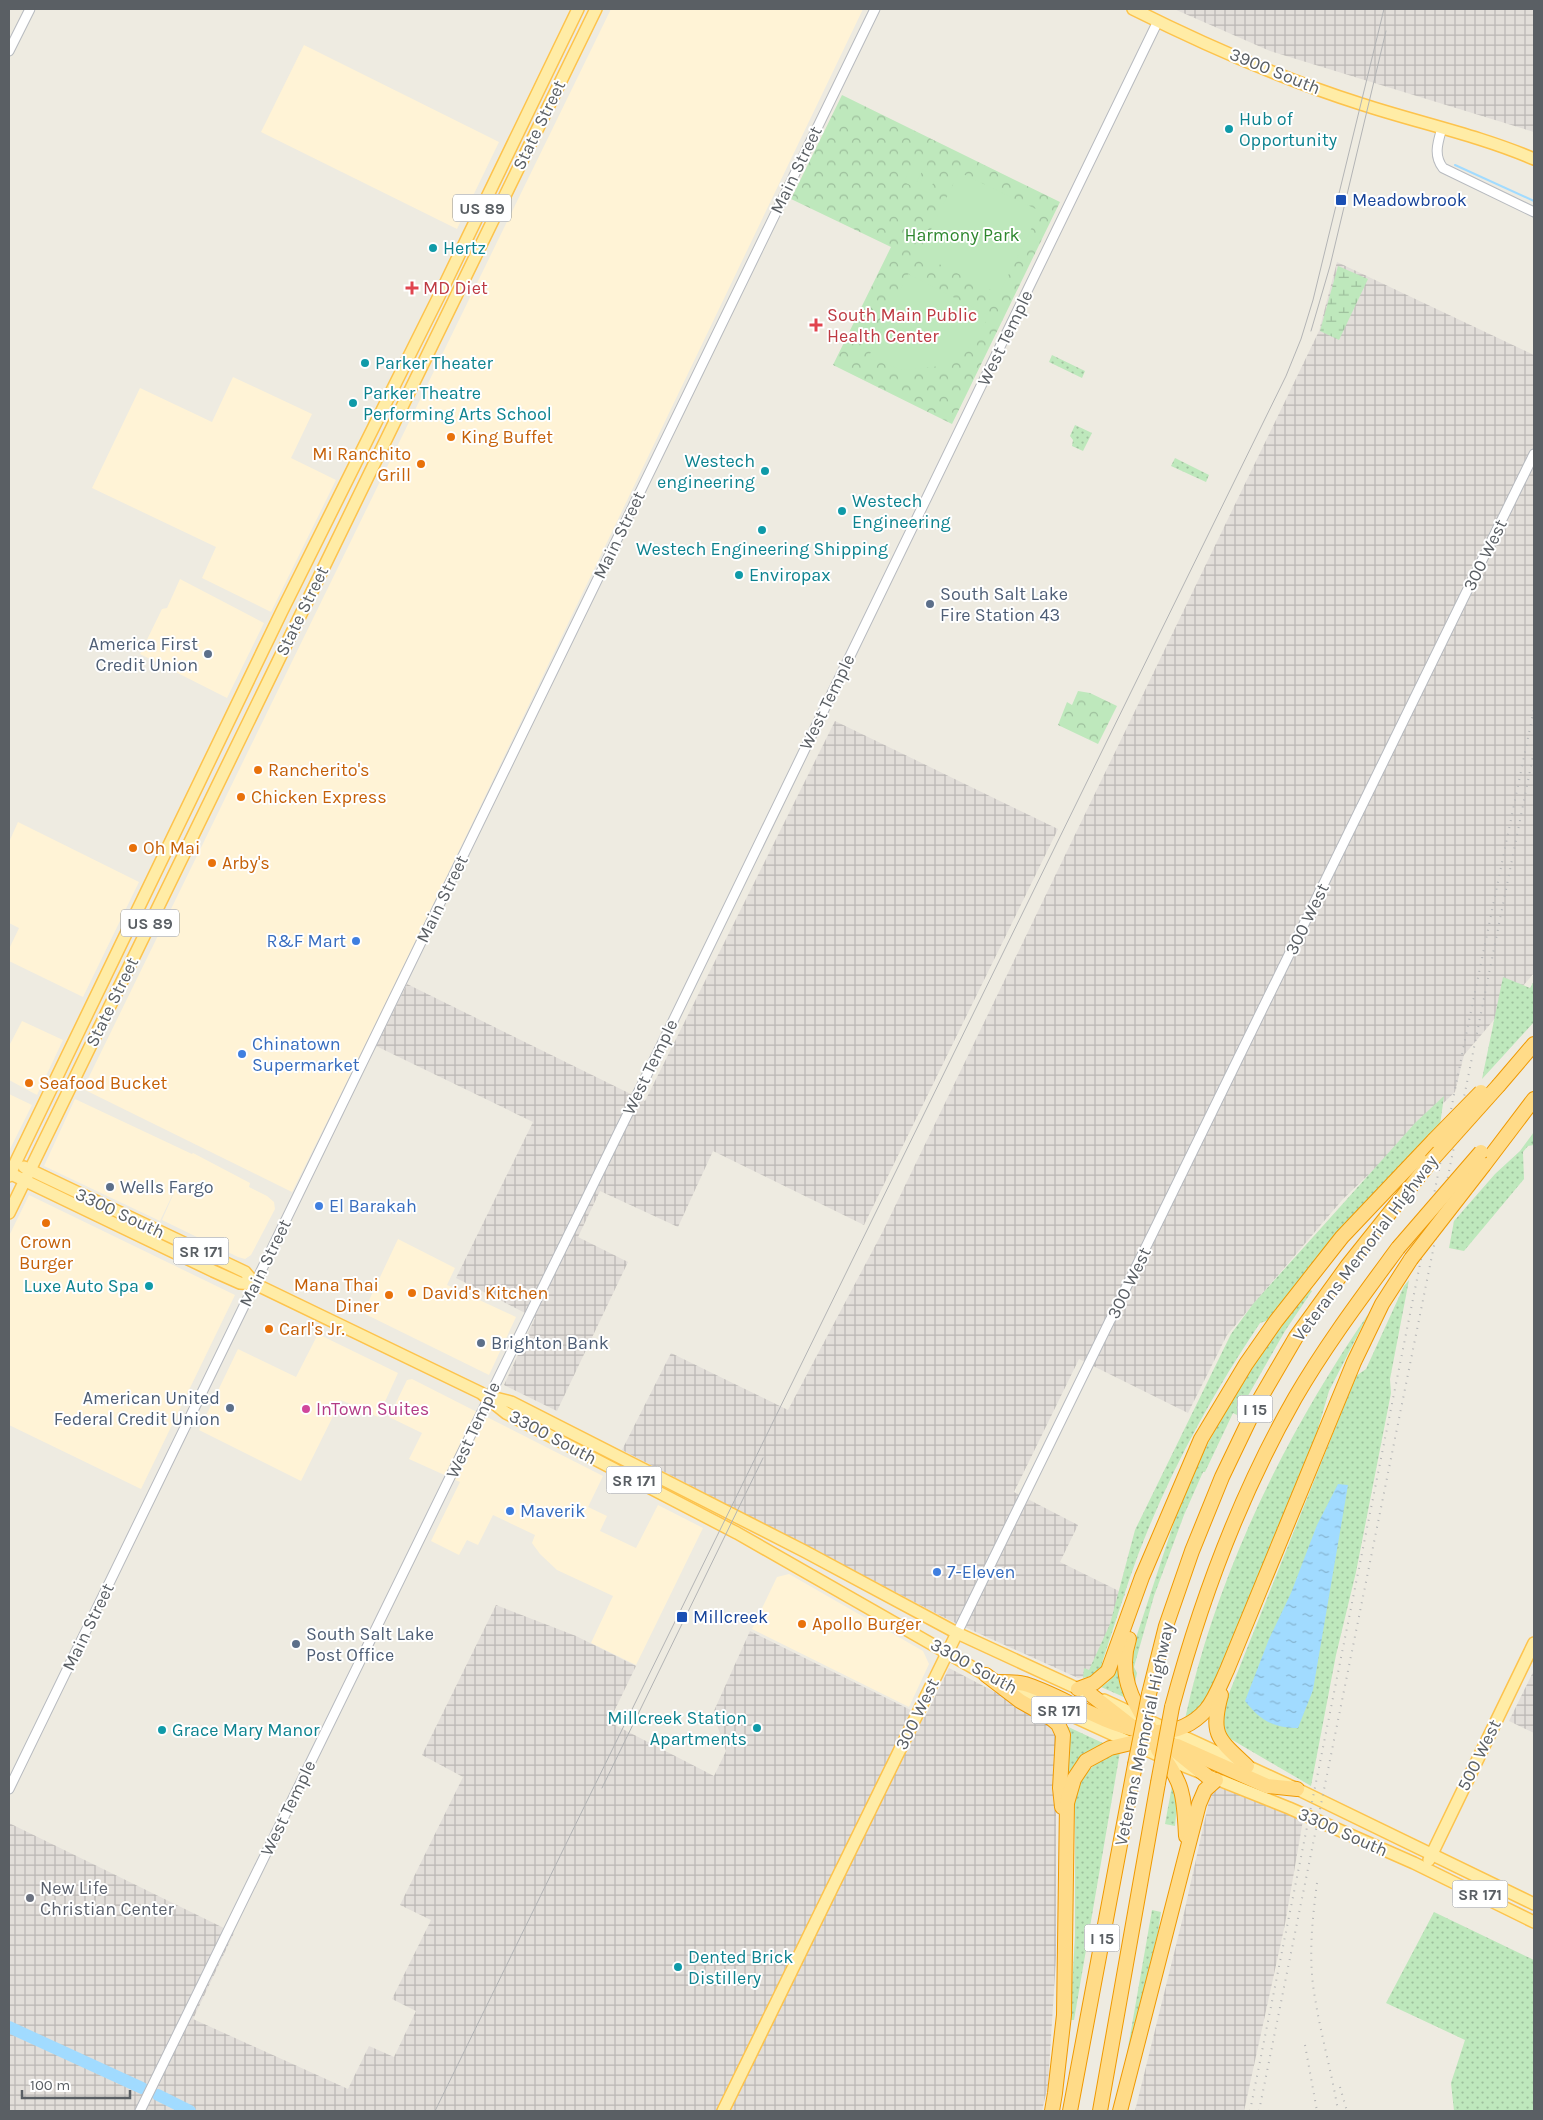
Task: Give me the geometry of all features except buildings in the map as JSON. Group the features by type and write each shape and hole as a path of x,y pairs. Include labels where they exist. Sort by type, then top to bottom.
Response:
{"highway":[{"name":"Veterans Memorial Highway","path":"1070,2111 1135,1765 1166,1626 1192,1551 1222,1477 1257,1404 1296,1337 1348,1265 1431,1161 1495,1083 1534,1044"},
{"path":"1186,1850 1183,1794 1176,1774 1152,1737 1140,1724 1084,1692 1108,1671 1142,1577 1198,1447 1214,1416 1271,1328 1342,1237 1434,1140 1495,1083"},
{"name":"Veterans Memorial Highway","path":"1100,2111 1172,1707 1204,1599 1249,1486 1295,1398 1352,1310 1398,1248 1482,1158 1534,1098"},
{"path":"1168,1737 1201,1715 1212,1701 1228,1670 1354,1362 1382,1304 1411,1259 1482,1158"},
{"path":"1140,1724 1127,1686 1124,1660 1167,1520"},
{"path":"1228,1670 1215,1718 1216,1731 1222,1742 1247,1766"},
{"path":"992,1678 1024,1684 1125,1728 1140,1724"},
{"path":"992,1678 1020,1701 1056,1722 1063,1735 1060,1788 1065,1858"},
{"path":"1052,2111 1056,2093 1064,2015 1067,1804 1074,1779 1086,1761 1110,1748 1152,1737 1168,1737 1189,1750 1266,1786 1297,1789"},
{"path":"1120,2111 1186,1850 1199,1804 1212,1778 1168,1737"}],"main road":[{"name":"State Street","path":"10,1169 578,9"},
{"name":"State Street","path":"9,1213 596,9"},
{"name":"3900 South","path":"1133,9 1275,75 1361,104 1479,138 1534,159"},
{"name":"3300 South","path":"10,1169 30,1170 245,1272 255,1284"},
{"name":"3300 South","path":"10,1169 24,1180 240,1283 255,1284 488,1397 512,1402 818,1558 957,1633 1084,1692"},
{"name":"3300 South","path":"488,1397 506,1413 730,1529 992,1678 1164,1758 1289,1808 1426,1868 1534,1922"},
{"path":"782,1559 786,1556 818,1558"},
{"name":"300 West","path":"723,2111 957,1633"},
{"name":"500 West","path":"1426,1868 1534,1643"},
{"name":"3300 South","path":"1140,1724 1168,1737 1247,1766 1534,1904"}],"street":[{"path":"9,51 30,9"},
{"name":"Main Street","path":"9,1789 875,9"},
{"name":"West Temple","path":"140,2111 658,1052 1158,21"},
{"path":"1442,128 1436,150 1438,162 1447,171 1534,212"},
{"name":"300 West","path":"957,1633 1534,454"}],"shaded area":[{"path":"611,9 863,9 380,1015 292,1192 83,1089"},
{"path":"1174,9 1534,9 1534,132 1270,51"},
{"path":"304,45 499,142 457,229 261,132"},
{"path":"1337,262 1534,355 1534,973 1464,1055 1455,1092 1343,1199 1227,1335 1188,1413 1079,1359 1014,1492 1078,1525 1060,1562 1125,1594 1094,1675 1078,1678 949,1620 622,1450 671,1353 788,1410 883,1231 1319,331"},
{"path":"233,377 312,414 291,458 336,480 271,612 202,578 216,547 92,488 140,388 212,422"},
{"name":"America First Credit Union","path":"180,579 264,623 227,698 140,654 162,609 167,608"},
{"path":"835,721 1058,829 864,1225 713,1151 678,1227 600,1191 578,1237 628,1262 557,1411 504,1385 535,1318 456,1278 533,1122 376,1046 407,984 645,1101"},
{"path":"18,822 139,882 83,997 9,961 9,949 19,928 9,923 9,842"},
{"path":"22,1021 63,1040 37,1095 9,1080 9,1046"},
{"path":"9,1094 32,1105 10,1149 9,1149"},
{"path":"75,1099 193,1153 250,1183 249,1187 267,1196 274,1202 275,1209 251,1255 245,1259 238,1257 162,1220 180,1179 160,1221 44,1166"},
{"path":"29,1195 235,1295 141,1489 9,1425 9,1236"},
{"path":"398,1239 455,1268 447,1285 516,1317 489,1375 363,1313"},
{"path":"318,1334 398,1373 378,1417 341,1400 301,1481 199,1430 238,1349 296,1377"},
{"path":"412,1379 603,1476 588,1507 607,1516 600,1531 636,1548 658,1505 703,1528 636,1665 591,1643 613,1596 557,1570 540,1554 532,1543 535,1535 493,1515 478,1545 467,1540 459,1555 431,1541 460,1482 409,1459 422,1433 389,1417 407,1380"},
{"path":"789,1574 923,1651 929,1664 909,1707 752,1629 777,1577"},
{"path":"496,1605 576,1636 636,1666 609,1722 714,1776 726,1751 713,1713 750,1631 925,1717 949,1668 1047,1719 1056,1735 1056,1958 1048,2085 1042,2111 9,2111 9,1823 234,1933 193,2019 348,2089 369,2046 394,2057 416,2011 392,1999 431,1920 400,1905 463,1777 422,1755"},
{"path":"1534,1670 1534,1733 1509,1721"},
{"path":"1213,1783 1303,1820 1285,1924 1244,2111 1135,2111 1184,1913"}],"green space":[{"name":"Harmony Park","path":"842,95 1060,202 952,424 833,365 891,247 791,199"},
{"path":"915,158 926,164 914,187 904,182"},
{"path":"929,165 940,170 928,193 918,188"},
{"path":"959,172 1040,211 999,294 919,254"},
{"path":"1338,266 1368,279 1339,340 1320,331"},
{"path":"908,274 990,316 966,351 934,367 903,370 868,358"},
{"path":"1052,355 1085,371 1082,378 1049,362"},
{"path":"1075,425 1092,433 1083,451 1072,446 1073,440 1070,436"},
{"path":"1175,458 1209,475 1206,482 1171,466"},
{"path":"1078,691 1090,693 1117,706 1098,744 1058,725 1067,702 1072,705"},
{"path":"1503,977 1530,988 1534,981 1534,1022 1482,1079"},
{"path":"1444,1096 1440,1125 1341,1230 1266,1321 1260,1323 1242,1351 1208,1407 1163,1494 1133,1568 1102,1663 1106,1663 1094,1675 1083,1678 1084,1668 1089,1670 1110,1624 1135,1530 1231,1334 1253,1304 1416,1122"},
{"path":"1534,1132 1534,1145 1528,1146 1523,1152 1524,1179 1464,1251 1449,1248 1454,1221 1495,1174 1520,1151"},
{"path":"1409,1280 1390,1379 1391,1393 1356,1572 1336,1655 1311,1786 1229,1738 1227,1739 1221,1725 1226,1701 1356,1376 1366,1369 1404,1286"},
{"path":"1309,1289 1312,1291 1285,1331 1237,1415 1233,1413 1184,1515 1154,1596 1134,1667 1137,1673 1134,1687 1131,1653 1177,1513 1196,1466 1237,1389 1262,1351"},
{"path":"1369,1313 1329,1391 1317,1432 1212,1689 1204,1704 1185,1719 1198,1665 1215,1612 1257,1508 1309,1407"},
{"path":"1117,1668 1126,1698 1101,1687 1108,1682"},
{"path":"1064,1725 1105,1744 1092,1750 1068,1778 1066,1777 1070,1743"},
{"path":"1120,1752 1074,2020 1070,2020 1075,1936 1075,1799 1082,1781 1090,1769"},
{"path":"1172,1786 1177,1805 1175,1826 1165,1824"},
{"path":"1152,1910 1161,1912 1158,1932 1125,2065"},
{"path":"1434,1912 1534,1960 1534,2111 1454,2111 1451,2083 1465,2040 1386,2003"}],"water":[{"path":"1338,1484 1348,1485 1313,1690 1298,1728 1289,1728 1268,1722 1245,1701 1269,1639 1291,1593 1317,1525"}],"waterway":[{"path":"1455,165 1534,201"},
{"path":"9,2027 142,2088"},
{"path":"158,2095 190,2111"}],"tram line":[{"path":"435,2111 1286,376 1301,339 1313,300 1384,9"},
{"path":"1311,331 1330,266 1386,31"},
{"path":"602,1788 763,1458"}],"railway":[{"path":"1250,2111 1465,1040 1534,709"},
{"path":"1259,2111 1534,751"},
{"path":"1317,1883 1312,1941 1313,1984 1338,2111"},
{"path":"1305,2045 1317,2111"},
{"path":"1340,2087 1347,2111"}],"place":[{"name":"Hub of Opportunity","path":"1229,129"},
{"name":"Meadowbrook","path":"1341,200"},
{"name":"Hertz","path":"433,248"},
{"name":"MD Diet","path":"412,288"},
{"name":"South Main Public Health Center","path":"816,325"},
{"name":"Parker Theater","path":"365,363"},
{"name":"Parker Theatre Performing Arts School","path":"353,403"},
{"name":"King Buffet","path":"451,437"},
{"name":"Mi Ranchito Grill","path":"421,464"},
{"name":"Westech engineering","path":"765,471"},
{"name":"Westech Engineering","path":"842,511"},
{"name":"Westech Engineering Shipping","path":"762,530"},
{"name":"Enviropax","path":"739,575"},
{"name":"South Salt Lake Fire Station 43","path":"930,604"},
{"name":"America First Credit Union","path":"208,654"},
{"name":"Rancherito's","path":"258,770"},
{"name":"Chicken Express","path":"241,797"},
{"name":"Oh Mai","path":"133,848"},
{"name":"Arby's","path":"212,863"},
{"name":"R&F Mart","path":"356,941"},
{"name":"Chinatown Supermarket","path":"242,1054"},
{"name":"Seafood Bucket","path":"29,1083"},
{"name":"Wells Fargo","path":"110,1187"},
{"name":"El Barakah","path":"319,1206"},
{"name":"Crown Burger","path":"46,1223"},
{"name":"Luxe Auto Spa","path":"149,1286"},
{"name":"David's Kitchen","path":"412,1293"},
{"name":"Mana Thai Diner","path":"389,1295"},
{"name":"Carl's Jr.","path":"269,1329"},
{"name":"Brighton Bank","path":"481,1343"},
{"name":"American United Federal Credit Union","path":"230,1408"},
{"name":"InTown Suites","path":"306,1409"},
{"name":"Maverik","path":"510,1511"},
{"name":"7-Eleven","path":"937,1572"},
{"name":"Millcreek","path":"682,1617"},
{"name":"Apollo Burger","path":"802,1624"},
{"name":"South Salt Lake Post Office","path":"296,1644"},
{"name":"Millcreek Station Apartments","path":"757,1728"},
{"name":"Grace Mary Manor","path":"162,1730"},
{"name":"New Life Christian Center","path":"30,1898"},
{"name":"Dented Brick Distillery","path":"678,1967"}]}
